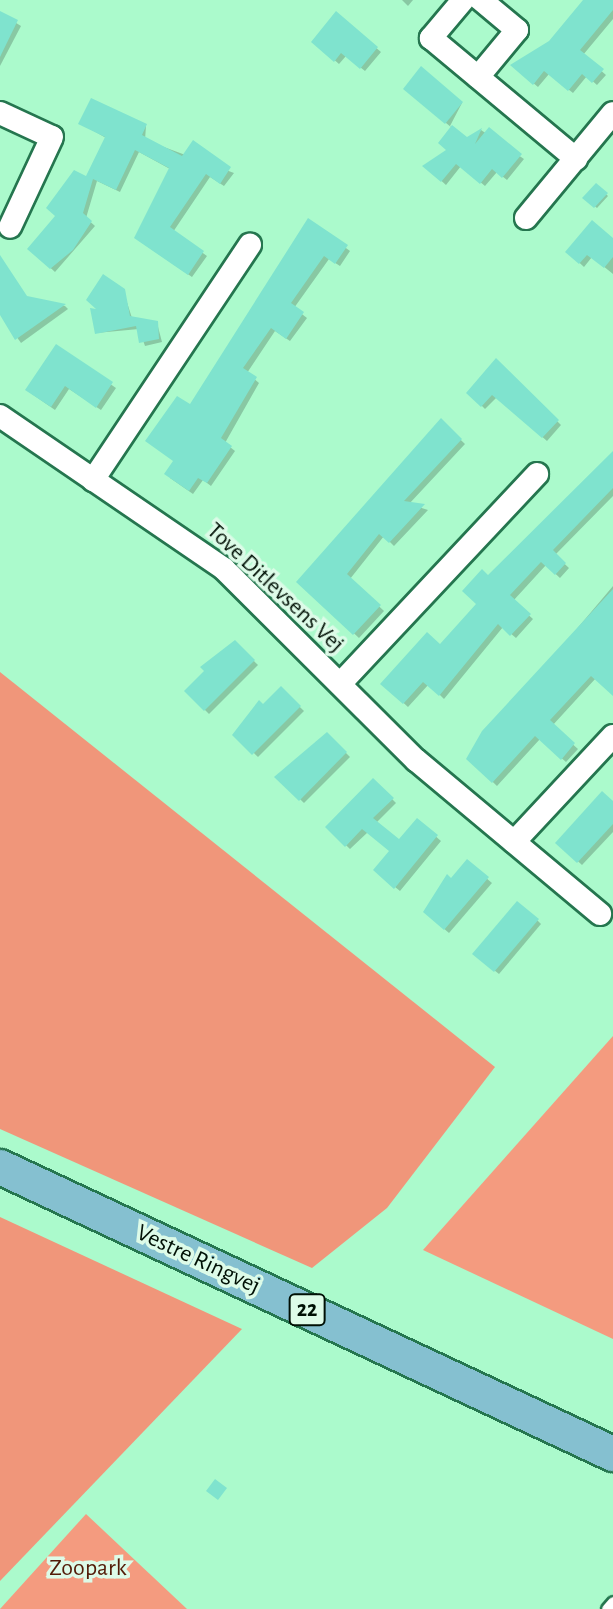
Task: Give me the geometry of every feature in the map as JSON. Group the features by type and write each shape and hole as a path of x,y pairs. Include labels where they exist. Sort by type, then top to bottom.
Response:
{"main road":[{"name":"Vestre Ringvej","path":"0,1167 613,1454"}],"street":[{"path":"463,0 431,38 576,159"},
{"path":"478,77 517,30 481,0"},
{"path":"0,113 52,137 10,227"},
{"path":"526,218 613,114"},
{"path":"93,480 250,245"},
{"name":"Tove Ditlevsens Vej","path":"0,416 224,569 340,684 514,842 600,914"},
{"name":"Tove Ditlevsens Vej","path":"340,684 537,474"},
{"path":"514,842 613,736"}],"lane":[{"path":"607,1609 613,1602"}],"green space":[{"path":"613,1036 613,1339 423,1250"},
{"name":"Zoopark","path":"86,1514 187,1609 0,1609"}],"shaded area":[{"path":"0,672 495,1067 387,1208 312,1268 0,1129"},
{"path":"0,1217 242,1329 0,1581"}],"building":[{"path":"583,0 613,0 613,10 580,50 604,69 592,83 582,74 568,91 544,71 533,85 510,65 549,41"},
{"path":"0,11 18,20 0,57"},
{"path":"336,11 378,47 360,69 341,53 334,62 311,42"},
{"path":"421,66 463,102 445,124 403,89"},
{"path":"91,98 147,124 142,135 182,156 193,140 231,167 220,184 206,174 170,227 204,251 188,275 134,238 169,168 135,150 116,190 93,179 83,213 92,221 73,250 50,269 27,249 55,216 46,208 74,170 86,176 105,137 78,124"},
{"path":"452,125 467,137 482,128 475,144 489,127 522,154 502,178 492,169 480,184 456,164 441,182 422,166 446,150 438,143"},
{"path":"596,183 608,193 594,208 582,198"},
{"path":"308,218 348,245 335,264 324,256 291,303 304,312 286,339 271,328 243,368 257,377 221,438 232,446 207,483 198,478 189,491 164,474 173,461 145,441 177,396 190,404"},
{"path":"592,220 613,238 613,257 604,268 587,255 579,264 565,252"},
{"path":"0,255 27,296 66,304 15,340 0,315"},
{"path":"103,274 125,289 130,316 158,321 159,339 139,343 136,326 95,334 90,308 96,309 86,300"},
{"path":"56,344 113,382 96,408 65,386 51,407 25,390"},
{"path":"496,358 559,420 542,438 492,395 481,407 466,393"},
{"path":"441,418 462,439 404,501 425,504 389,543 379,534 347,574 381,605 353,635 296,582"},
{"path":"613,451 613,488 553,550 566,563 555,575 541,562 510,595 531,614 510,636 498,624 439,696 423,682 403,704 380,684 427,632 440,644 476,604 462,591 482,569 488,575"},
{"path":"613,589 613,696 591,676 550,720 575,743 561,760 535,736 492,783 466,759 482,731"},
{"path":"235,640 255,660 204,711 184,691 204,671 200,667"},
{"path":"281,686 301,706 252,755 232,735 259,700 263,704"},
{"path":"327,732 347,752 299,801 274,777"},
{"path":"373,778 394,798 373,818 399,839 417,818 438,835 394,889 373,870 389,851 362,829 345,847 325,827"},
{"path":"602,791 613,801 613,824 577,863 555,843"},
{"path":"467,859 489,877 444,930 423,912 447,874 451,878"},
{"path":"517,901 539,919 494,972 472,954"},
{"path":"215,1479 227,1488 218,1500 206,1491"}]}
